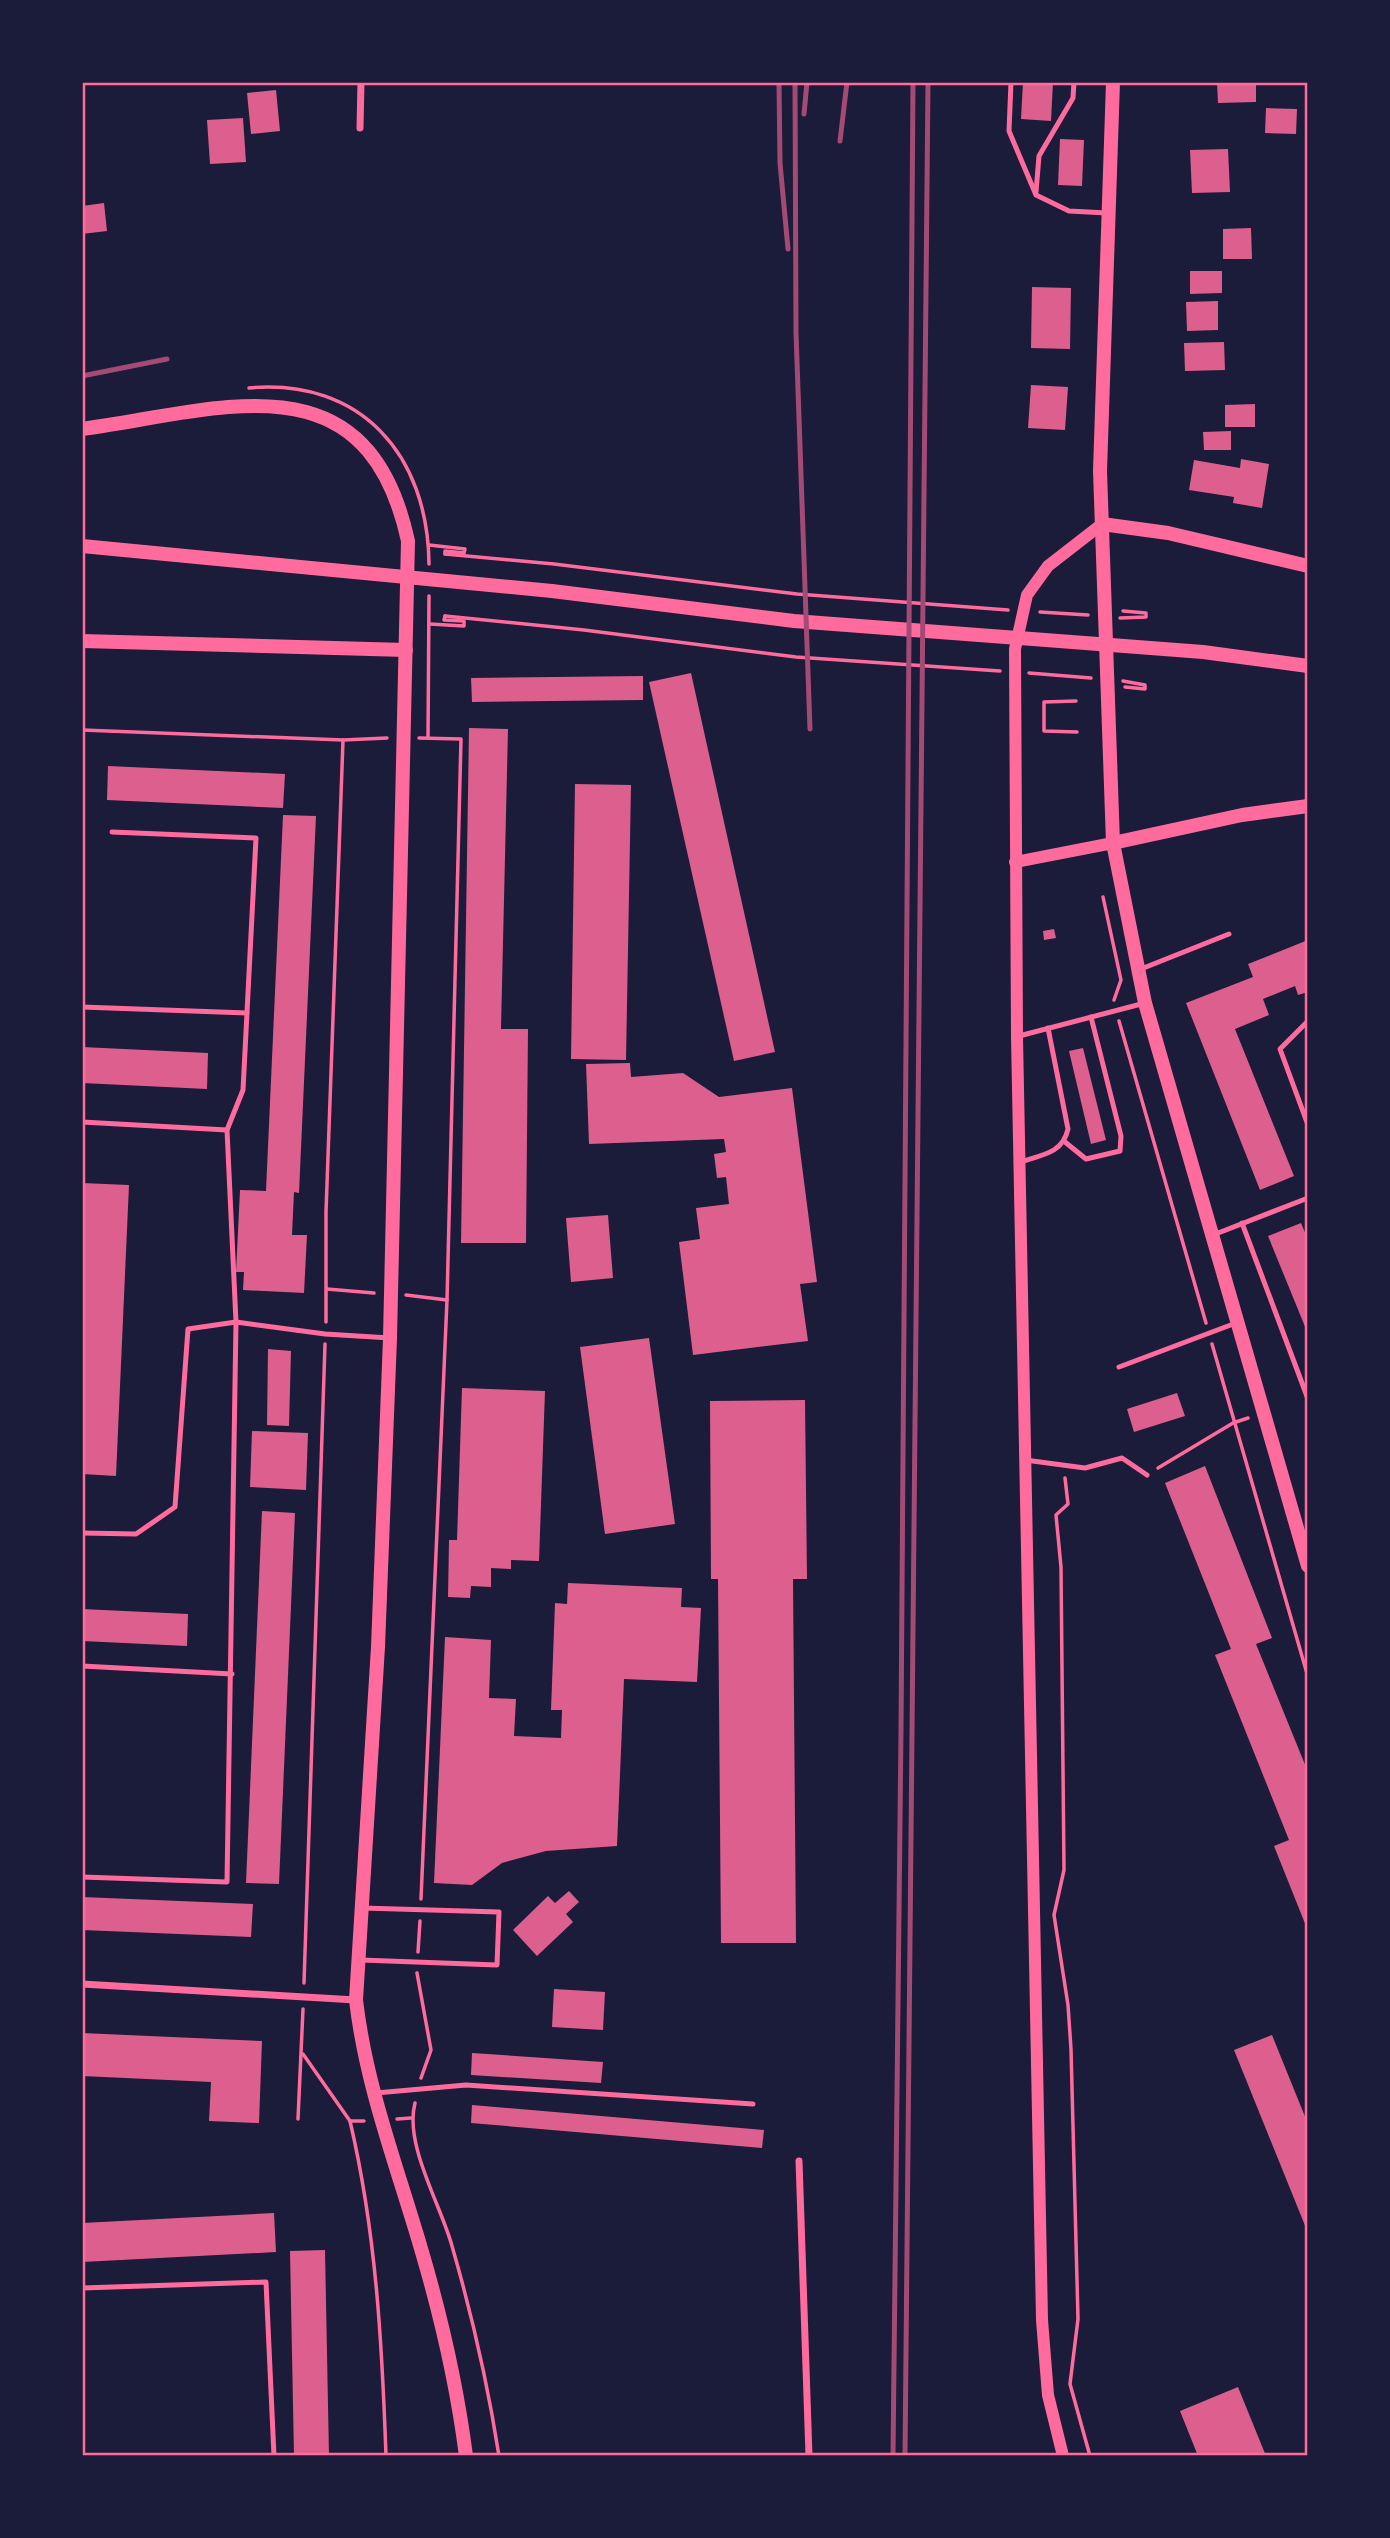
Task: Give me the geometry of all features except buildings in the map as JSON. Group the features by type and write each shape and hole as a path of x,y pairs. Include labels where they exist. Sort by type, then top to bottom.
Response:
{"main road":[{"path":"1113,82 1100,471 1113,842 1145,1003 1308,1566"},
{"path":"82,429 234,406 292,407 324,415 347,429 369,451 388,477 401,506 408,541 390,1338 378,1647 356,2000 361,2041 373,2094 444,2331 466,2456"},
{"path":"1102,524 1168,533 1308,566"},
{"path":"82,546 552,591 794,621 1203,652 1308,666"},
{"path":"82,641 406,650"},
{"path":"1113,842 1242,815 1308,806"}],"street":[{"path":"360,128 361,82"},
{"path":"1063,2456 1048,2395 1042,2320 1017,1037 1015,649 1027,595 1048,566 1102,524"},
{"path":"1015,862 1113,842"},
{"path":"82,1984 356,2000"},
{"path":"799,2161 808,2456"}],"lane":[{"path":"1012,82 1009,131 1036,195 1069,211 1109,213"},
{"path":"1036,195 1039,156 1073,98 1074,82"},
{"path":"82,1877 226,1882 232,1674 236,1322 226,1130 243,1090 256,838 112,832"},
{"path":"1138,970 1228,934"},
{"path":"1017,1037 1145,1003"},
{"path":"82,1007 247,1013"},
{"path":"1065,1142 1086,1159 1120,1150 1121,1136 1091,1017"},
{"path":"1308,1021 1280,1049 1308,1125"},
{"path":"1020,1162 1056,1150 1065,1142 1068,1129 1048,1028"},
{"path":"82,1122 226,1130"},
{"path":"1211,1235 1308,1198"},
{"path":"1242,1223 1308,1399"},
{"path":"82,1533 136,1534 175,1507 188,1329 236,1322 325,1334 390,1338"},
{"path":"1119,1367 1236,1323"},
{"path":"1025,1460 1085,1468 1122,1458 1147,1475"},
{"path":"82,1667 232,1674"},
{"path":"358,1960 497,1965 499,1912 361,1908"},
{"path":"373,2094 466,2085 753,2104"},
{"path":"82,2288 266,2282 274,2456"}],"path":[{"path":"242,389 282,385 326,394 369,418 397,451 418,492 429,545 429,571"},
{"path":"429,545 465,549 464,553 445,551 445,554 564,565 797,594 1016,610"},
{"path":"429,584 428,738 461,738 447,1300 418,1962 430,2050 411,2118 426,2175 452,2244 490,2397 499,2456"},
{"path":"1028,611 1089,615"},
{"path":"1121,611 1146,613 1146,617 1128,618"},
{"path":"430,624 464,626 464,621 444,620 444,616 584,629 796,657 1009,672"},
{"path":"1021,673 1093,678"},
{"path":"1123,687 1144,689 1145,685 1130,684 1128,681"},
{"path":"1076,701 1044,702 1044,732 1077,732"},
{"path":"82,730 343,740 326,1212 327,1304"},
{"path":"1103,897 1121,981 1113,996 1116,1010 1308,1677"},
{"path":"298,2119 325,1357"},
{"path":"1147,1475 1233,1423"},
{"path":"1064,1465 1068,1504 1056,1515 1060,1567 1064,1870 1054,1915 1068,2005 1071,2063 1078,2319 1070,2384 1090,2456"},
{"path":"302,2052 350,2121 371,2223 382,2332 386,2456"},
{"path":"350,2121 411,2118"}],"railway":[{"path":"779,82 780,163 788,249"},
{"path":"795,82 796,333 810,729"},
{"path":"804,114 807,82"},
{"path":"840,141 847,82"},
{"path":"893,2456 913,82"},
{"path":"905,2456 928,82"},
{"path":"82,376 167,359"}]}
